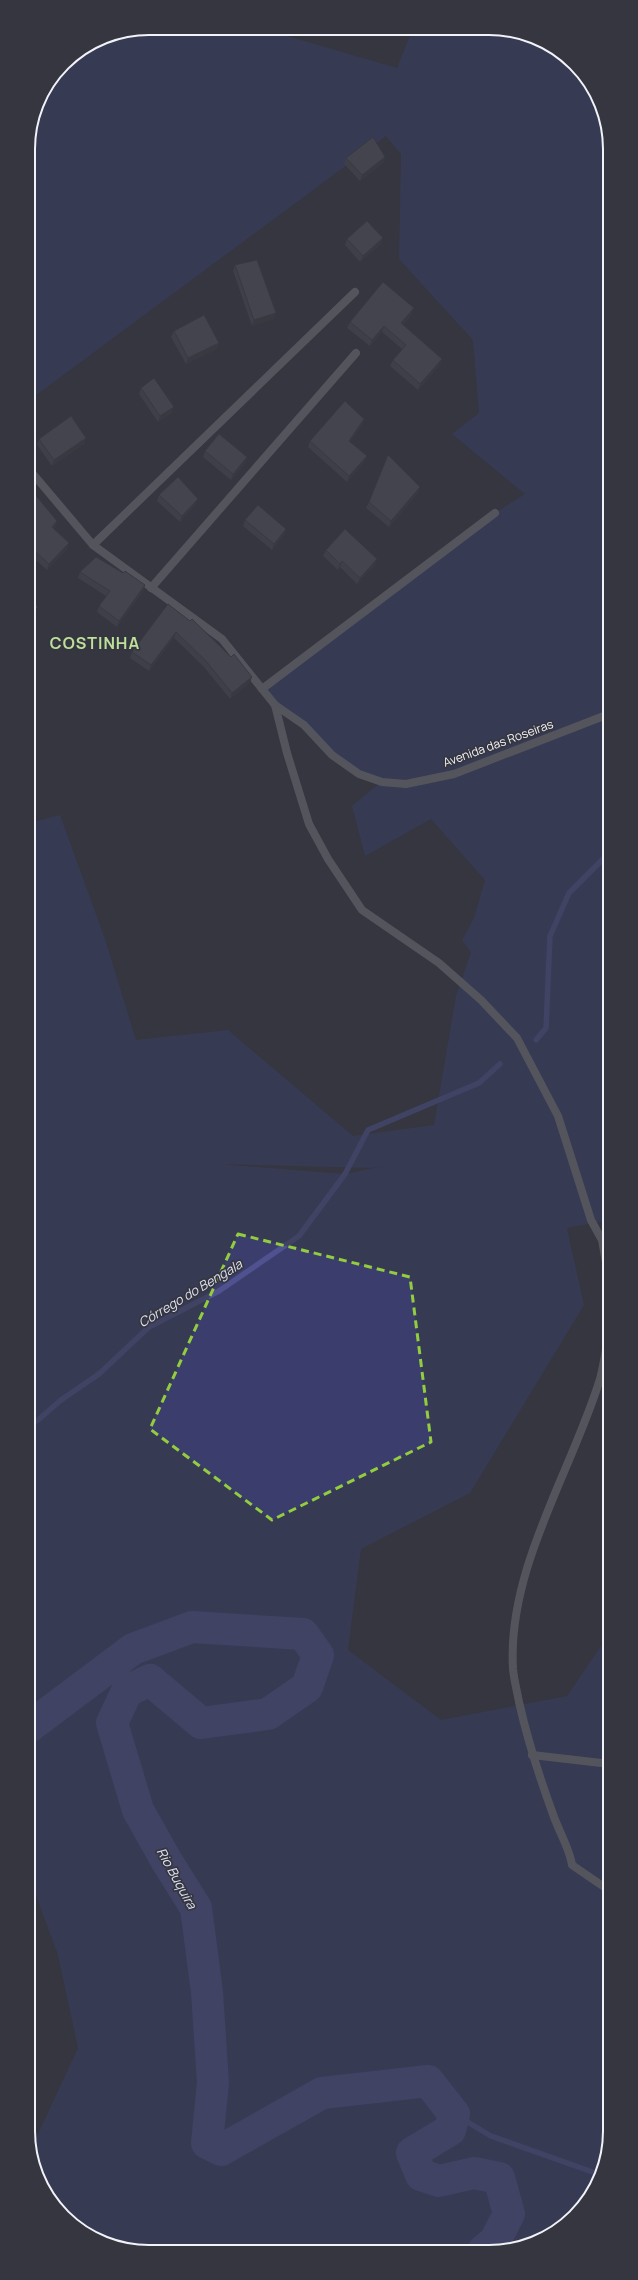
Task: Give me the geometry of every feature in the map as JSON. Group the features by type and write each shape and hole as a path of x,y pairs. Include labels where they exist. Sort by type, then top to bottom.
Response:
{"street":[{"path":"93,545 355,292"},
{"path":"151,588 356,352"},
{"path":"35,476 93,545 222,639 275,706 287,753 309,824 328,859 362,910 439,963 481,1000 517,1038 558,1116 591,1220 602,1240 603,1246"},
{"path":"262,689 495,513"},
{"name":"Avenida das Roseiras","path":"275,706 304,725 332,755 359,774 382,782 406,784 454,774 603,716"},
{"path":"603,1363 600,1379 541,1530 519,1598 513,1630 513,1670 532,1755 572,1864 603,1886"},
{"path":"532,1755 603,1763"}],"highlighted area":[{"path":"238,1234 410,1277 431,1442 272,1520 150,1429"}],"shaded area":[{"path":"141,35 284,35 397,68 410,35 504,36 526,41 546,50 559,58 570,68 584,85 599,119 603,149 603,1221 567,1228 584,1305 470,1493 361,1549 348,1650 441,1720 567,1696 603,1643 603,2139 597,2168 580,2201 553,2226 526,2239 512,2243 489,2245 141,2245 112,2239 85,2226 74,2217 54,2195 47,2182 41,2168 36,2146 36,2139 78,2048 58,1955 35,1893 35,821 60,815 105,939 136,1040 228,1030 353,1136 434,1125 456,996 471,952 462,940 474,918 485,880 431,819 365,856 352,806 381,782 359,774 262,689 495,513 525,494 452,434 479,413 473,340 399,259 401,154 386,136 35,396 36,134 44,105 54,85 68,68 92,50 119,39","holes":["397,1163 345,1174 218,1164 372,1168"]}],"building":[{"path":"373,137 385,157 362,175 346,158"},
{"path":"367,221 383,238 363,256 347,239"},
{"path":"257,260 276,313 254,320 235,265"},
{"path":"383,282 414,308 401,323 442,359 420,384 393,360 406,345 384,326 372,340 350,322"},
{"path":"204,315 219,343 188,358 174,331"},
{"path":"154,378 174,407 160,416 141,388"},
{"path":"345,401 364,419 349,441 367,456 349,476 310,441"},
{"path":"71,416 86,438 54,460 39,439"},
{"path":"219,434 247,457 233,474 205,451"},
{"path":"388,455 420,487 391,521 369,502"},
{"path":"178,477 198,499 182,516 159,495"},
{"path":"35,494 57,521 52,527 69,543 49,564 35,551"},
{"path":"258,505 286,529 274,544 245,520"},
{"path":"345,529 377,559 360,578 342,561 340,564 326,550"},
{"path":"96,557 123,573 125,571 145,585 119,621 99,606 110,591 80,572"},
{"path":"168,604 190,621 192,619 231,657 234,654 252,677 232,693 206,661 176,632 151,665 132,652"}],"waterway":[{"name":"Córrego do Bengala","path":"536,1040 546,1028 550,936 569,893 603,859"},
{"name":"Córrego do Bengala","path":"35,1421 61,1400 99,1374 149,1327 219,1291 299,1236 345,1174 368,1130 479,1083 500,1064"},
{"name":"Rio Buquira","path":"35,1722 133,1649 192,1627 303,1634 318,1655 307,1687 268,1714 201,1723 150,1680 127,1691 112,1723 138,1810 166,1860 196,1908 207,1992 213,2083 207,2143 221,2150 322,2093 428,2081 454,2114 450,2130 412,2153 421,2175 439,2181 474,2173 499,2178 509,2214 495,2241 490,2245"},
{"path":"454,2114 491,2136 595,2173"}],"district":[{"name":"COSTINHA","path":"95,643"}]}
